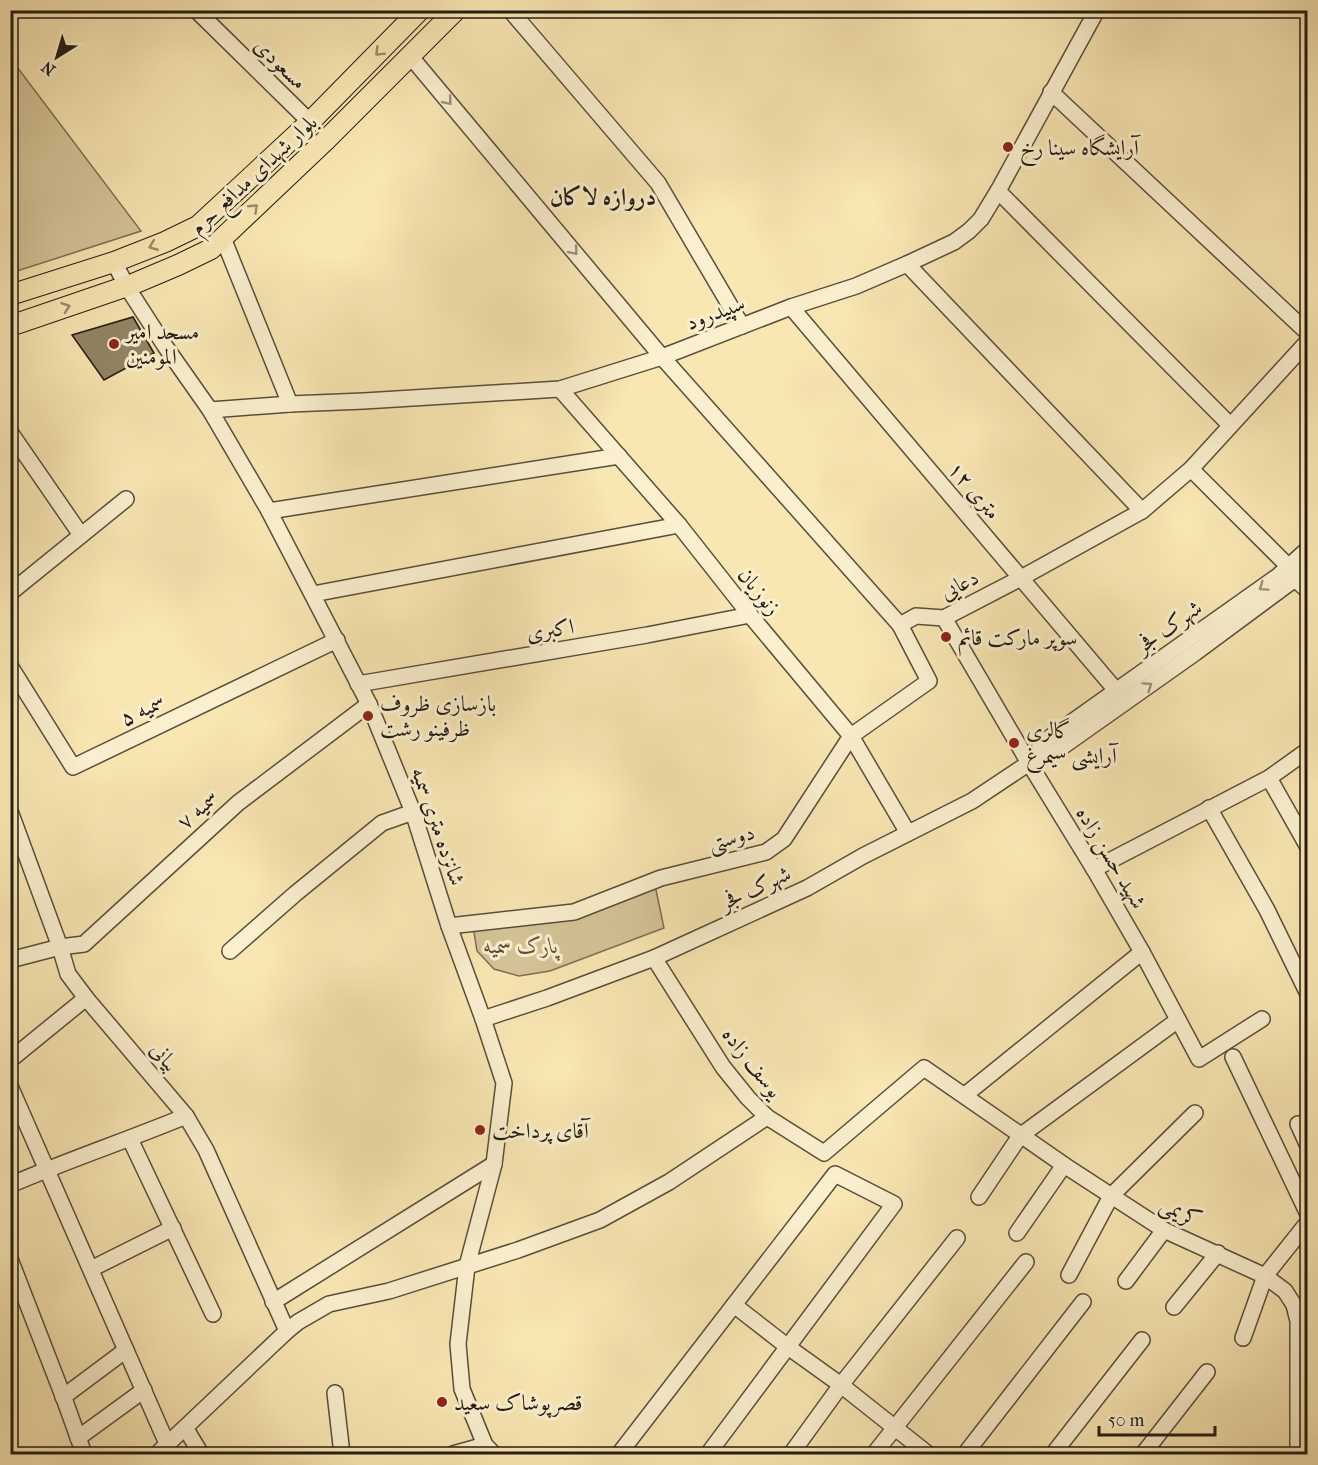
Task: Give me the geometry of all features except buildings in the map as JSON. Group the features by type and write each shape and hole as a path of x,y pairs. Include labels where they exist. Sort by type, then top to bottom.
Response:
{"main road":[{"name":"بلوار شهدای مدافع حرم","path":"10,296 114,262 198,226 310,122 420,10"},
{"name":"بلوار شهدای مدافع حرم","path":"10,326 127,287 211,249 411,57 456,10"}],"street":[{"name":"مسعودی","path":"196,10 310,122"},
{"path":"510,10 658,183 742,326"},
{"name":"سپیدرود","path":"210,410 560,389 662,357 791,307 856,286 907,264 954,242 981,219 1097,10"},
{"path":"411,57 662,357 900,625"},
{"path":"1051,92 1308,333"},
{"path":"998,191 1230,425"},
{"path":"223,238 290,404"},
{"name":"شانزده متری سمیه","path":"114,262 139,306 210,410 313,594 369,704 413,812 449,926 504,1083 494,1164 467,1266 458,1344 462,1389 489,1450"},
{"path":"907,264 1142,511"},
{"path":"139,306 140,293 148,278"},
{"name":"۱۲ متری","path":"791,307 1120,696"},
{"name":"دعایی","path":"900,625 916,616 944,618 1142,511 1191,469 1308,341"},
{"name":"زنوزیان","path":"560,389 679,525 750,615 851,736 908,833"},
{"path":"10,432 81,535"},
{"path":"268,511 619,456"},
{"path":"1191,469 1308,591"},
{"path":"12,589 126,499"},
{"path":"313,594 679,525"},
{"name":"شهرک فجر","path":"483,1018 547,998 654,958 807,888 863,856 972,801 1029,763 1052,754 1120,696 1195,653 1292,573 1308,549"},
{"name":"شهرک فجر","path":"1292,573 1308,568"},
{"name":"اکبری","path":"358,684 647,635 750,615"},
{"name":"شهید حسن زاده","path":"944,618 1142,952 1198,1059 1262,1019"},
{"name":"دوستی","path":"449,926 574,912 661,878 766,852 784,839 851,736 929,681 900,625"},
{"name":"سمیه ۵","path":"10,666 73,767 337,640"},
{"name":"سمیه ۷","path":"10,960 60,946 84,944 238,803 369,704"},
{"path":"1094,869 1269,778 1308,750"},
{"path":"1269,778 1308,847"},
{"path":"1209,808 1267,910 1308,994"},
{"name":"بیانی","path":"10,811 60,946 68,974 186,1116 206,1150 287,1331"},
{"path":"230,951 382,823 413,812"},
{"path":"965,1095 1142,952"},
{"name":"یوسف زاده","path":"654,958 723,1066 747,1098 767,1117 824,1153 924,1068"},
{"path":"10,1060 86,998"},
{"path":"979,1197 1020,1136 1178,1020"},
{"path":"1233,1057 1308,1214"},
{"name":"کریمی","path":"924,1068 1020,1136 1164,1230 1265,1276 1286,1291 1294,1305 1298,1321 1303,1371 1298,1455"},
{"path":"10,1086 144,1390 163,1450 287,1331 329,1304 389,1291 518,1250 600,1220 669,1182 767,1117"},
{"path":"1069,1275 1112,1196 1195,1113"},
{"path":"10,1185 186,1116"},
{"path":"1298,1124 1308,1146"},
{"path":"130,1139 213,1314"},
{"path":"273,1302 494,1164"},
{"path":"1017,1233 1064,1165"},
{"path":"619,1455 835,1174 894,1204 708,1455"},
{"path":"1243,1338 1265,1276 1308,1222"},
{"path":"91,1269 173,1228"},
{"path":"1126,1281 1164,1230"},
{"path":"791,1455 841,1385 957,1238"},
{"path":"1174,1307 1218,1253"},
{"path":"10,1259 16,1290 63,1396 84,1454 79,1455"},
{"path":"874,1455 1026,1262"},
{"path":"965,1455 1083,1302"},
{"path":"734,1305 841,1385 928,1455"},
{"path":"1053,1455 1142,1340"},
{"path":"63,1396 126,1350"},
{"path":"1143,1455 1207,1372"},
{"path":"78,1438 144,1390"},
{"path":"335,1394 342,1455"},
{"path":"186,1429 201,1455"},
{"path":"453,1455 489,1450"}],"green space":[{"path":"11,59 141,231 11,273"},
{"name":"پارک سمیه","path":"655,885 664,928 550,971 519,976 494,969 477,951 473,926 585,904"}],"place":[{"name":"آرایشگاه سینا رخ","path":"1008,147"},
{"name":"مسحد امیر المومنین","path":"114,344"},
{"name":"سوپر مارکت قائم","path":"946,637"},
{"name":"بازسازی ظروف ظرفینو رشت","path":"368,716"},
{"name":"گالری آرایشی سیمرغ","path":"1014,743"},
{"name":"آقای پرداخت","path":"480,1130"},
{"name":"قصرپوشاک سعید","path":"442,1402"}],"district":[{"name":"دروازه لاکان","path":"603,197"}]}
